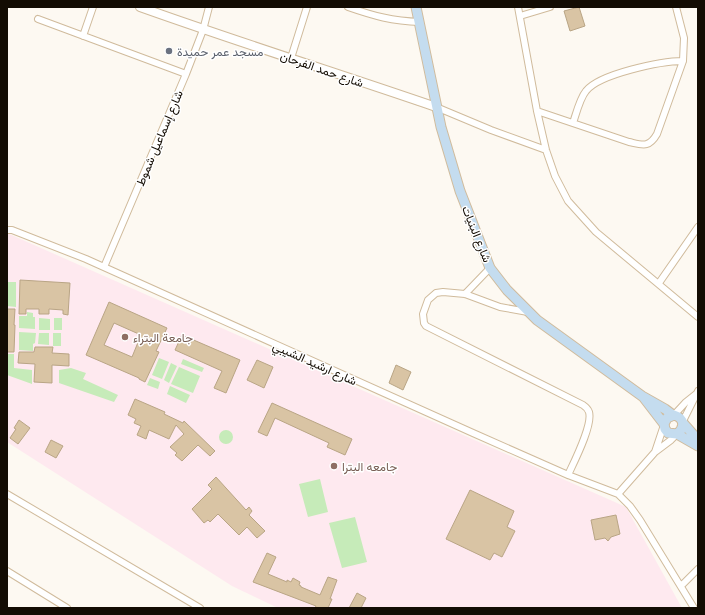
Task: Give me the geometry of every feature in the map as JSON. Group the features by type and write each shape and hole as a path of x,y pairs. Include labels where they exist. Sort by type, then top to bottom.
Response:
{"main road":[{"name":"شارع البنيات","path":"416,7 436,107 460,191 490,268 507,290 537,320 642,396 674,415"},
{"name":"شارع البنيات","path":"642,396 664,424"},
{"path":"698,440 678,416 674,415 667,418 664,424 668,433 677,434 698,446"},
{"path":"677,434 681,431 683,422"}],"street":[{"path":"83,36 93,7"},
{"name":"شارع حمد الفرحان","path":"140,7 203,30 436,107"},
{"name":"شارع إسماعيل شموط","path":"104,267 186,74 203,30 209,7"},
{"path":"291,58 307,7"},
{"path":"348,7 383,18 399,21 420,22"},
{"path":"518,7 537,111 546,150 554,176 568,201 596,232 698,316"},
{"path":"520,16 550,7"},
{"path":"537,111 629,142 644,145 649,144 657,134 683,61 684,38 676,7"},
{"path":"38,19 186,74"},
{"path":"573,123 584,92 594,84 649,64 683,61"},
{"path":"436,107 491,130 546,150"},
{"name":"شارع ارشيد الشيبي","path":"7,225 10,230 104,267 288,351 568,474 618,494"},
{"path":"659,283 698,227"},
{"path":"465,294 490,268"},
{"path":"528,312 500,307 465,294 443,292 436,293 428,300 423,314 424,323 426,326 587,408 590,413 587,429 568,474"},
{"path":"674,415 698,392"},
{"path":"683,422 698,392"},
{"path":"655,452 664,424"},
{"path":"677,434 655,452 618,494 630,506 640,520 694,608"},
{"path":"7,494 200,608"},
{"path":"681,586 698,569"},
{"path":"7,570 67,608"}],"shaded area":[{"name":"جامعة البتراء","path":"7,233 626,507 682,608 278,608 232,586 7,442"}],"green space":[{"path":"7,282 16,282 16,307 7,306"},
{"path":"27,312 33,313 33,317 35,317 35,329 19,328 19,316 27,316"},
{"path":"39,318 50,319 50,330 39,330"},
{"path":"54,318 62,318 62,330 54,330"},
{"path":"19,332 36,333 33,351 19,350"},
{"path":"39,333 49,333 49,345 38,344"},
{"path":"53,333 61,333 61,346 53,346"},
{"path":"7,354 14,354 14,368 32,370 32,384 7,375"},
{"path":"159,358 169,362 162,379 152,375"},
{"path":"183,359 204,368 202,372 181,364"},
{"path":"171,363 177,366 169,383 164,380"},
{"path":"179,367 200,376 193,393 171,384"},
{"path":"71,368 86,373 83,379 118,395 114,402 59,383 59,370"},
{"path":"150,378 160,382 158,389 147,385"},
{"path":"170,386 190,395 186,403 167,394"},
{"path":"226,430 231,432 233,437 231,442 226,444 221,442 219,437 221,432"},
{"path":"320,479 328,512 308,517 299,484"},
{"path":"355,517 367,562 342,568 329,523"}],"building":[{"path":"579,7 585,26 570,31 564,11"},
{"path":"20,280 70,283 68,315 63,314 63,310 49,309 49,314 39,314 39,309 26,309 26,314 19,314"},
{"path":"109,302 167,328 156,351 159,352 145,382 86,355","holes":["114,323 141,335 132,357 104,345"]},
{"path":"7,309 15,309 14,352 7,352"},
{"path":"182,335 240,360 226,393 214,388 222,371 175,350"},
{"path":"35,347 53,347 52,353 69,354 69,366 52,365 52,383 34,382 35,364 18,363 19,352 34,352"},
{"path":"257,360 273,367 264,388 247,380"},
{"path":"396,365 411,372 403,390 389,383"},
{"path":"135,399 165,412 164,414 183,423 184,421 215,451 210,456 198,445 182,461 175,455 177,453 170,447 184,434 176,425 169,439 149,430 146,439 137,435 141,426 134,423 136,419 128,415"},
{"path":"272,403 352,439 345,455 327,447 329,443 275,418 267,436 258,432"},
{"path":"19,420 30,428 18,444 10,438 16,429 14,428"},
{"path":"51,440 63,446 56,458 45,452"},
{"path":"216,477 246,510 249,507 252,511 249,515 265,531 257,538 247,527 239,535 218,514 210,522 208,520 204,523 192,509 212,489 208,485"},
{"path":"470,490 514,511 507,527 515,531 502,557 494,553 490,560 446,539"},
{"path":"616,515 620,534 611,537 608,541 605,538 595,540 591,520"},
{"path":"267,553 276,557 268,574 287,582 287,580 291,582 293,578 300,582 299,585 301,587 320,595 328,577 337,580 328,608 315,608 316,606 253,582"},
{"path":"357,593 366,598 361,608 349,608"}],"place":[{"name":"مسجد عمر حميدة","path":"169,51"},
{"name":"جامعة البتراء","path":"125,337"},
{"name":"جامعه البترا","path":"334,466"}]}
